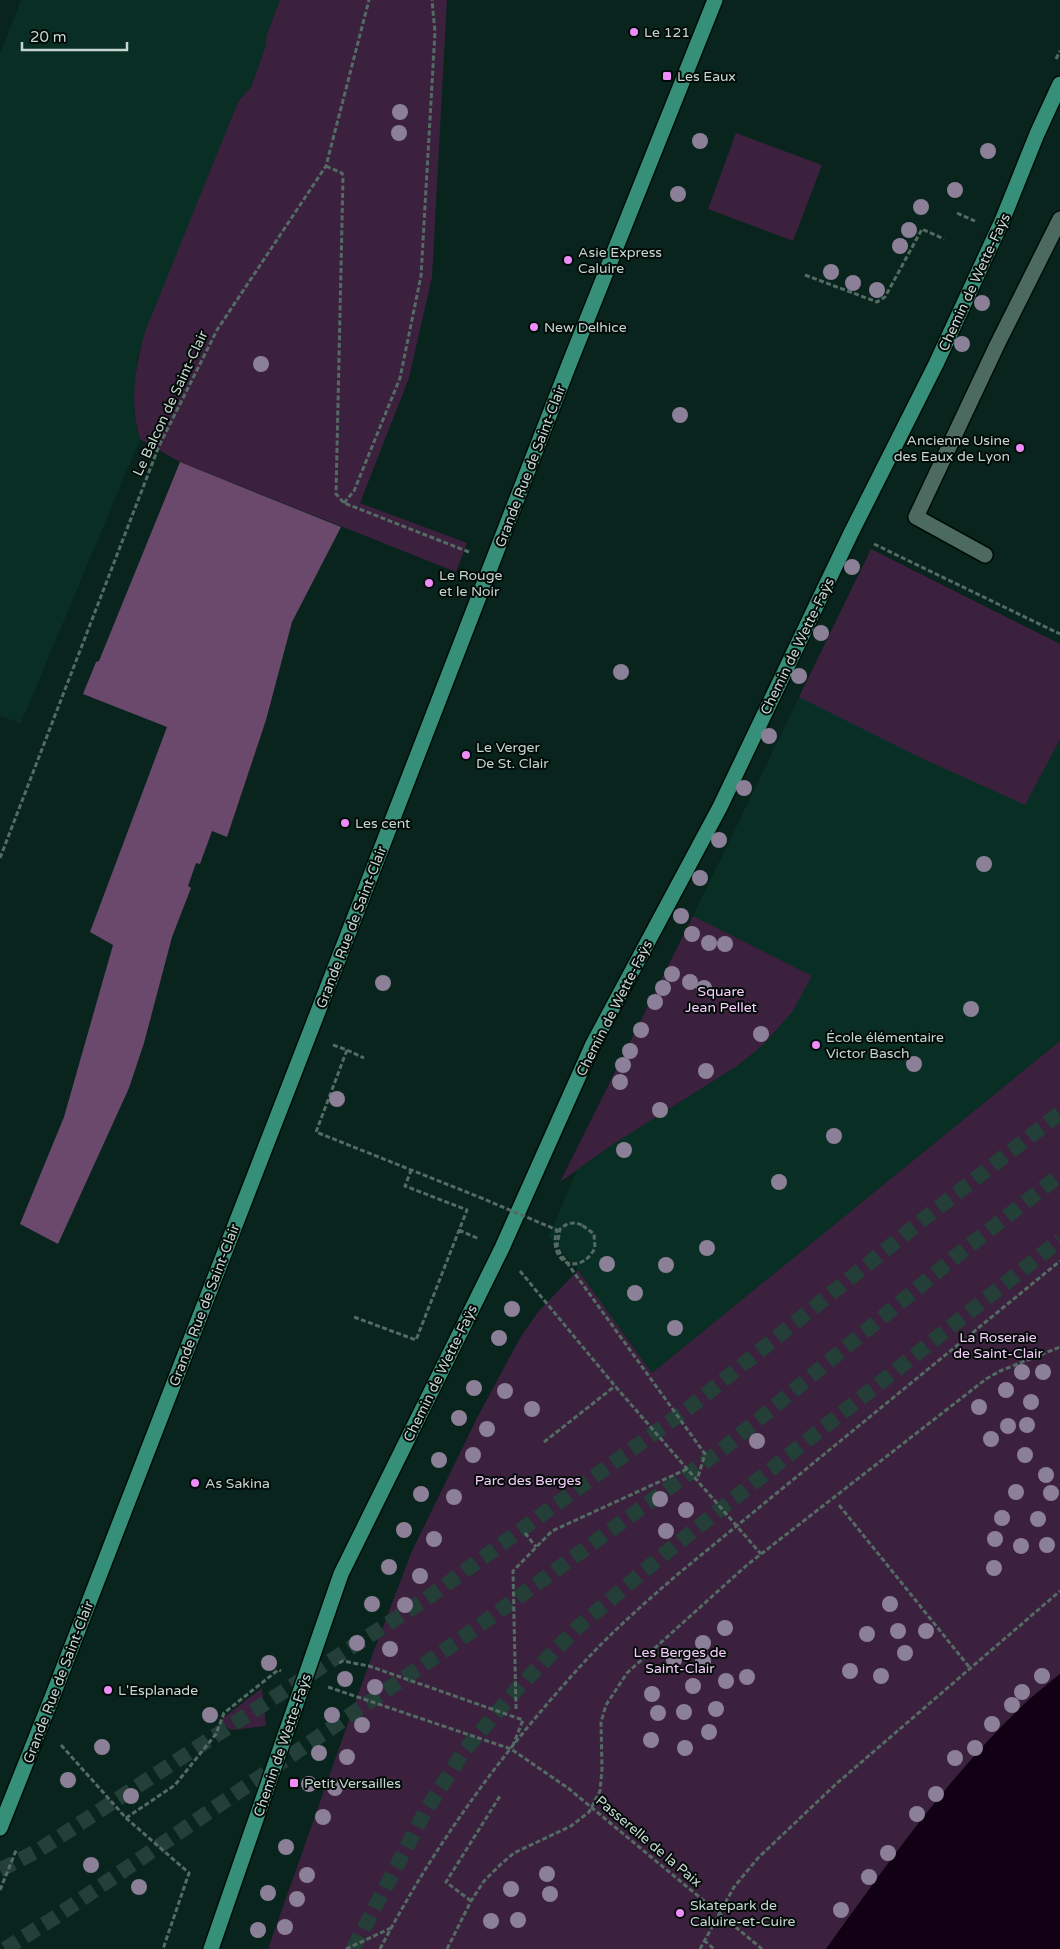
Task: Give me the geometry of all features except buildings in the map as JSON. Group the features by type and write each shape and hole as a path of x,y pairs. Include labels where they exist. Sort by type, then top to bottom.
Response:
{"main road":[{"name":"Grande Rue de Saint-Clair","path":"0,1828 568,367 715,0"},
{"name":"Chemin de Wette-Faÿs","path":"211,1949 309,1680 341,1574 502,1248 593,1044 720,807 962,308 1060,84"}],"lane":[{"path":"985,555 916,517 1060,219"}],"path":[{"name":"Le Balcon de Saint-Clair","path":"0,858 159,446 217,330 326,166 369,0"},
{"path":"346,504 354,491 400,378 421,276 435,32 432,0"},
{"path":"326,166 342,173 343,177 336,494 346,504 476,555"},
{"path":"957,213 981,223"},
{"path":"805,275 877,302 885,297 922,229 944,239"},
{"path":"851,534 1060,634"},
{"path":"309,1035 364,1058"},
{"path":"347,1050 316,1132 412,1168 557,1230 554,1246 557,1255 563,1261 570,1263 578,1264 585,1261 595,1248 594,1234 576,1222 568,1223 560,1229 557,1246 560,1253 705,1454 696,1480"},
{"path":"354,1317 416,1340 467,1210 405,1186 412,1168"},
{"path":"459,1230 502,1248 615,1386 761,1554"},
{"path":"380,1949 434,1855 482,1784 537,1716 594,1652 642,1606 735,1526 1060,1262"},
{"path":"447,1949 471,1901 484,1881 514,1853 571,1826 589,1812 600,1791 602,1769 601,1722 606,1705 614,1690 627,1673 761,1554 986,1380 1000,1371 1060,1347"},
{"path":"544,1442 615,1386"},
{"path":"516,1710 513,1571 552,1530 687,1469"},
{"path":"839,1505 970,1668"},
{"path":"525,1533 536,1547"},
{"path":"700,1949 734,1887 758,1858 836,1784 1060,1591"},
{"path":"309,1680 342,1661 369,1666 523,1720 511,1749"},
{"name":"Passerelle de la Paix","path":"126,1818 175,1785 216,1734 224,1713 278,1670 511,1749 568,1788 762,1949"},
{"path":"40,1728 49,1732 60,1743 126,1818 189,1873 163,1949"},
{"path":"471,1901 446,1882 500,1796"},
{"path":"346,1949 391,1928"},
{"path":"704,1940 714,1949"}],"shaded area":[{"path":"21,0 280,0 267,34 265,48 251,87 238,102 137,358 134,409 140,439 21,723 0,716 0,54"},
{"path":"180,462 341,527 292,622 266,720 227,837 212,831 200,864 196,863 188,886 191,888 172,937 144,1043 129,1088 58,1244 20,1224 64,1117 113,945 90,932 167,727 83,694 96,662 99,661"},
{"path":"871,549 1060,644 1060,1041 652,1373 578,1270 549,1236 577,1170 612,1145 737,1066 762,1046 812,976 693,916"},
{"path":"1060,1674 1060,1949 826,1949 918,1824 966,1765 1019,1709"}],"green space":[{"path":"280,0 447,0 432,277 409,378 360,503 467,543 456,572 180,462 140,439 134,399 138,359 145,332 238,102 251,87 265,48 267,34"},
{"path":"736,133 822,165 793,241 708,209"},
{"path":"871,549 1060,644 1060,739 1025,805 917,756 799,697"},
{"name":"Square Jean Pellet","path":"693,916 812,976 792,1012 762,1046 737,1066 612,1145 560,1182"},
{"name":"Les Berges de Saint-Clair","path":"1060,1041 1060,1674 1019,1709 966,1765 918,1824 826,1949 268,1949 371,1658 412,1551 478,1416 520,1338 538,1312 578,1270 652,1373"},
{"path":"262,1688 266,1726 231,1730 219,1721"}],"tunnel":[{"path":"0,1870 39,1850 426,1599 690,1407 930,1214 1060,1113"},
{"path":"5,1949 54,1918 451,1646 724,1448 960,1253 1060,1175"},
{"path":"353,1949 425,1812 464,1751 516,1690 578,1627 664,1554 1060,1240"}],"place":[{"name":"Le 121","path":"634,32"},
{"name":"Les Eaux","path":"667,76"},
{"name":"Asie Express Caluire","path":"568,260"},
{"name":"New Delhice","path":"534,327"},
{"name":"Ancienne Usine des Eaux de Lyon","path":"1020,448"},
{"name":"Le Rouge et le Noir","path":"429,583"},
{"name":"Le Verger De St. Clair","path":"466,755"},
{"name":"Les cent","path":"345,823"},
{"name":"École élémentaire Victor Basch","path":"816,1045"},
{"name":"As Sakina","path":"195,1483"},
{"name":"L'Esplanade","path":"108,1690"},
{"name":"Petit Versailles","path":"294,1783"},
{"name":"Skatepark de Caluire-et-Cuire","path":"680,1913"}],"park label":[{"name":"La Roseraie de Saint-Clair","path":"998,1345"},
{"name":"Parc des Berges","path":"528,1480"}]}
